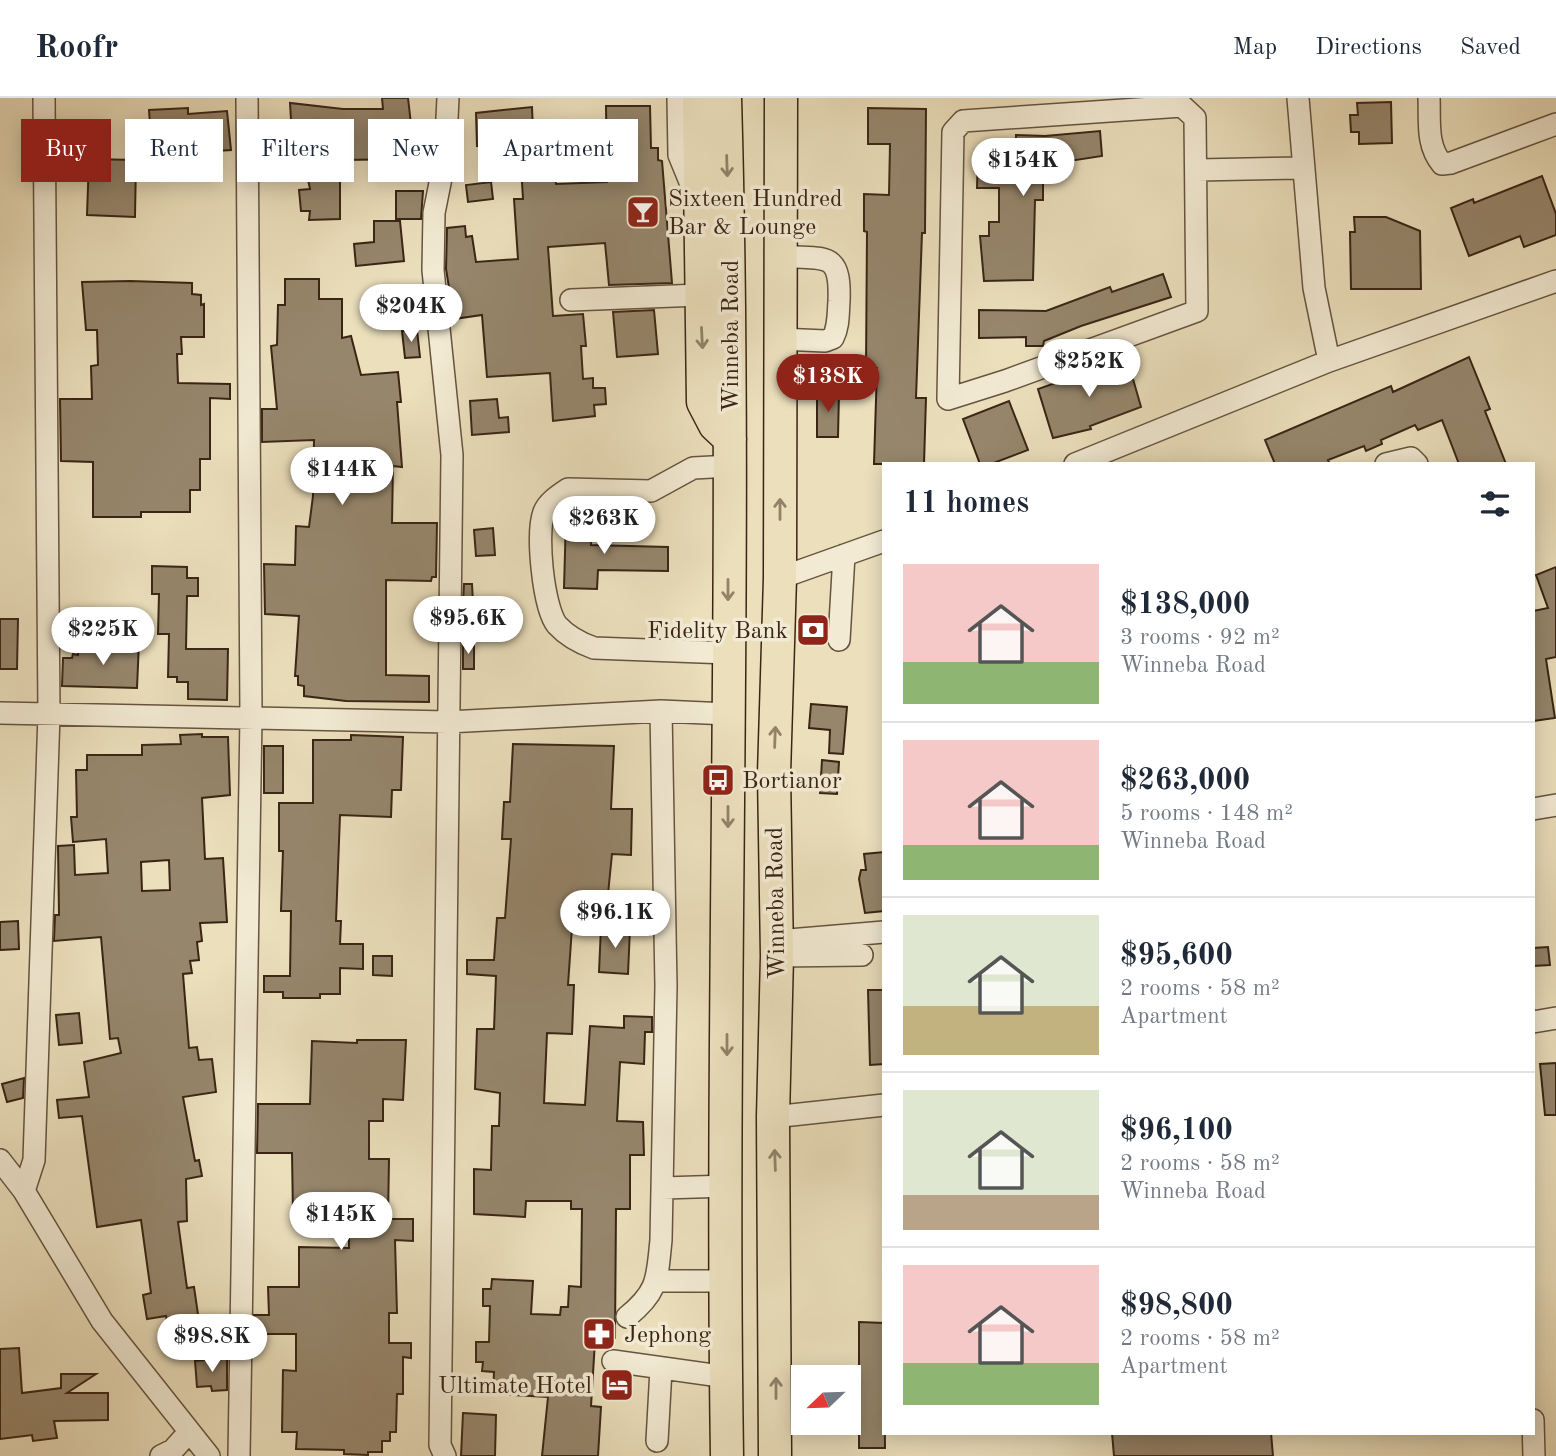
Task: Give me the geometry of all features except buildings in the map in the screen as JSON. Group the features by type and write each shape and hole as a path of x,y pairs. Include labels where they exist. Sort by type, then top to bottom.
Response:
{"highway":[{"path":"699,98 703,402 730,452"},
{"name":"Winneba Road","path":"725,98 732,323 728,714 728,1449"},
{"name":"Winneba Road","path":"775,1456 773,1117 777,949 774,774 780,579 781,98"},
{"path":"781,250 800,98"}],"street":[{"path":"24,1191 34,1160 49,714 44,98"},
{"path":"239,1456 251,717 247,98"},
{"path":"445,1456 440,1446 440,1432 452,455 433,270 434,213 445,158 448,98"},
{"path":"678,98 679,155 699,205"},
{"path":"1298,98 1314,288 1329,361"},
{"path":"1429,98 1430,142 1434,155 1442,164 1555,128"},
{"path":"1182,106 1195,118 1198,170 1197,311 948,399 953,132 963,121 1182,106"},
{"path":"1198,170 1302,169"},
{"path":"780,339 825,341 832,338 837,329 840,275 836,265 828,260 781,250"},
{"path":"1087,462 1329,361 1556,281"},
{"path":"571,300 700,295"},
{"path":"729,653 594,648 577,642 557,624 550,613 546,598 541,531 544,511 568,489 651,491 730,452"},
{"path":"1394,462 1411,458 1415,462"},
{"path":"780,579 882,542"},
{"path":"839,640 845,555"},
{"path":"0,713 448,722 661,711 728,714"},
{"path":"627,1317 652,1294 657,1281 663,1188 666,973 661,711"},
{"path":"1535,809 1556,805"},
{"path":"777,949 882,932"},
{"path":"777,949 862,955"},
{"path":"1535,1022 1556,1018"},
{"path":"773,1117 882,1105"},
{"path":"0,1160 24,1191 102,1321 209,1456"},
{"path":"663,1188 728,1186"},
{"path":"657,1281 728,1281"},
{"path":"613,1361 727,1377"},
{"path":"657,1441 661,1369"},
{"path":"161,1456 173,1450 190,1432"},
{"path":"1533,1435 1534,1456"}],"place":[{"name":"Sixteen Hundred Bar & Lounge","path":"643,212"},
{"name":"Fidelity Bank","path":"813,630"},
{"name":"Bortianor","path":"718,780"},
{"name":"Jephong","path":"599,1334"},
{"name":"Ultimate Hotel","path":"617,1385"}]}
